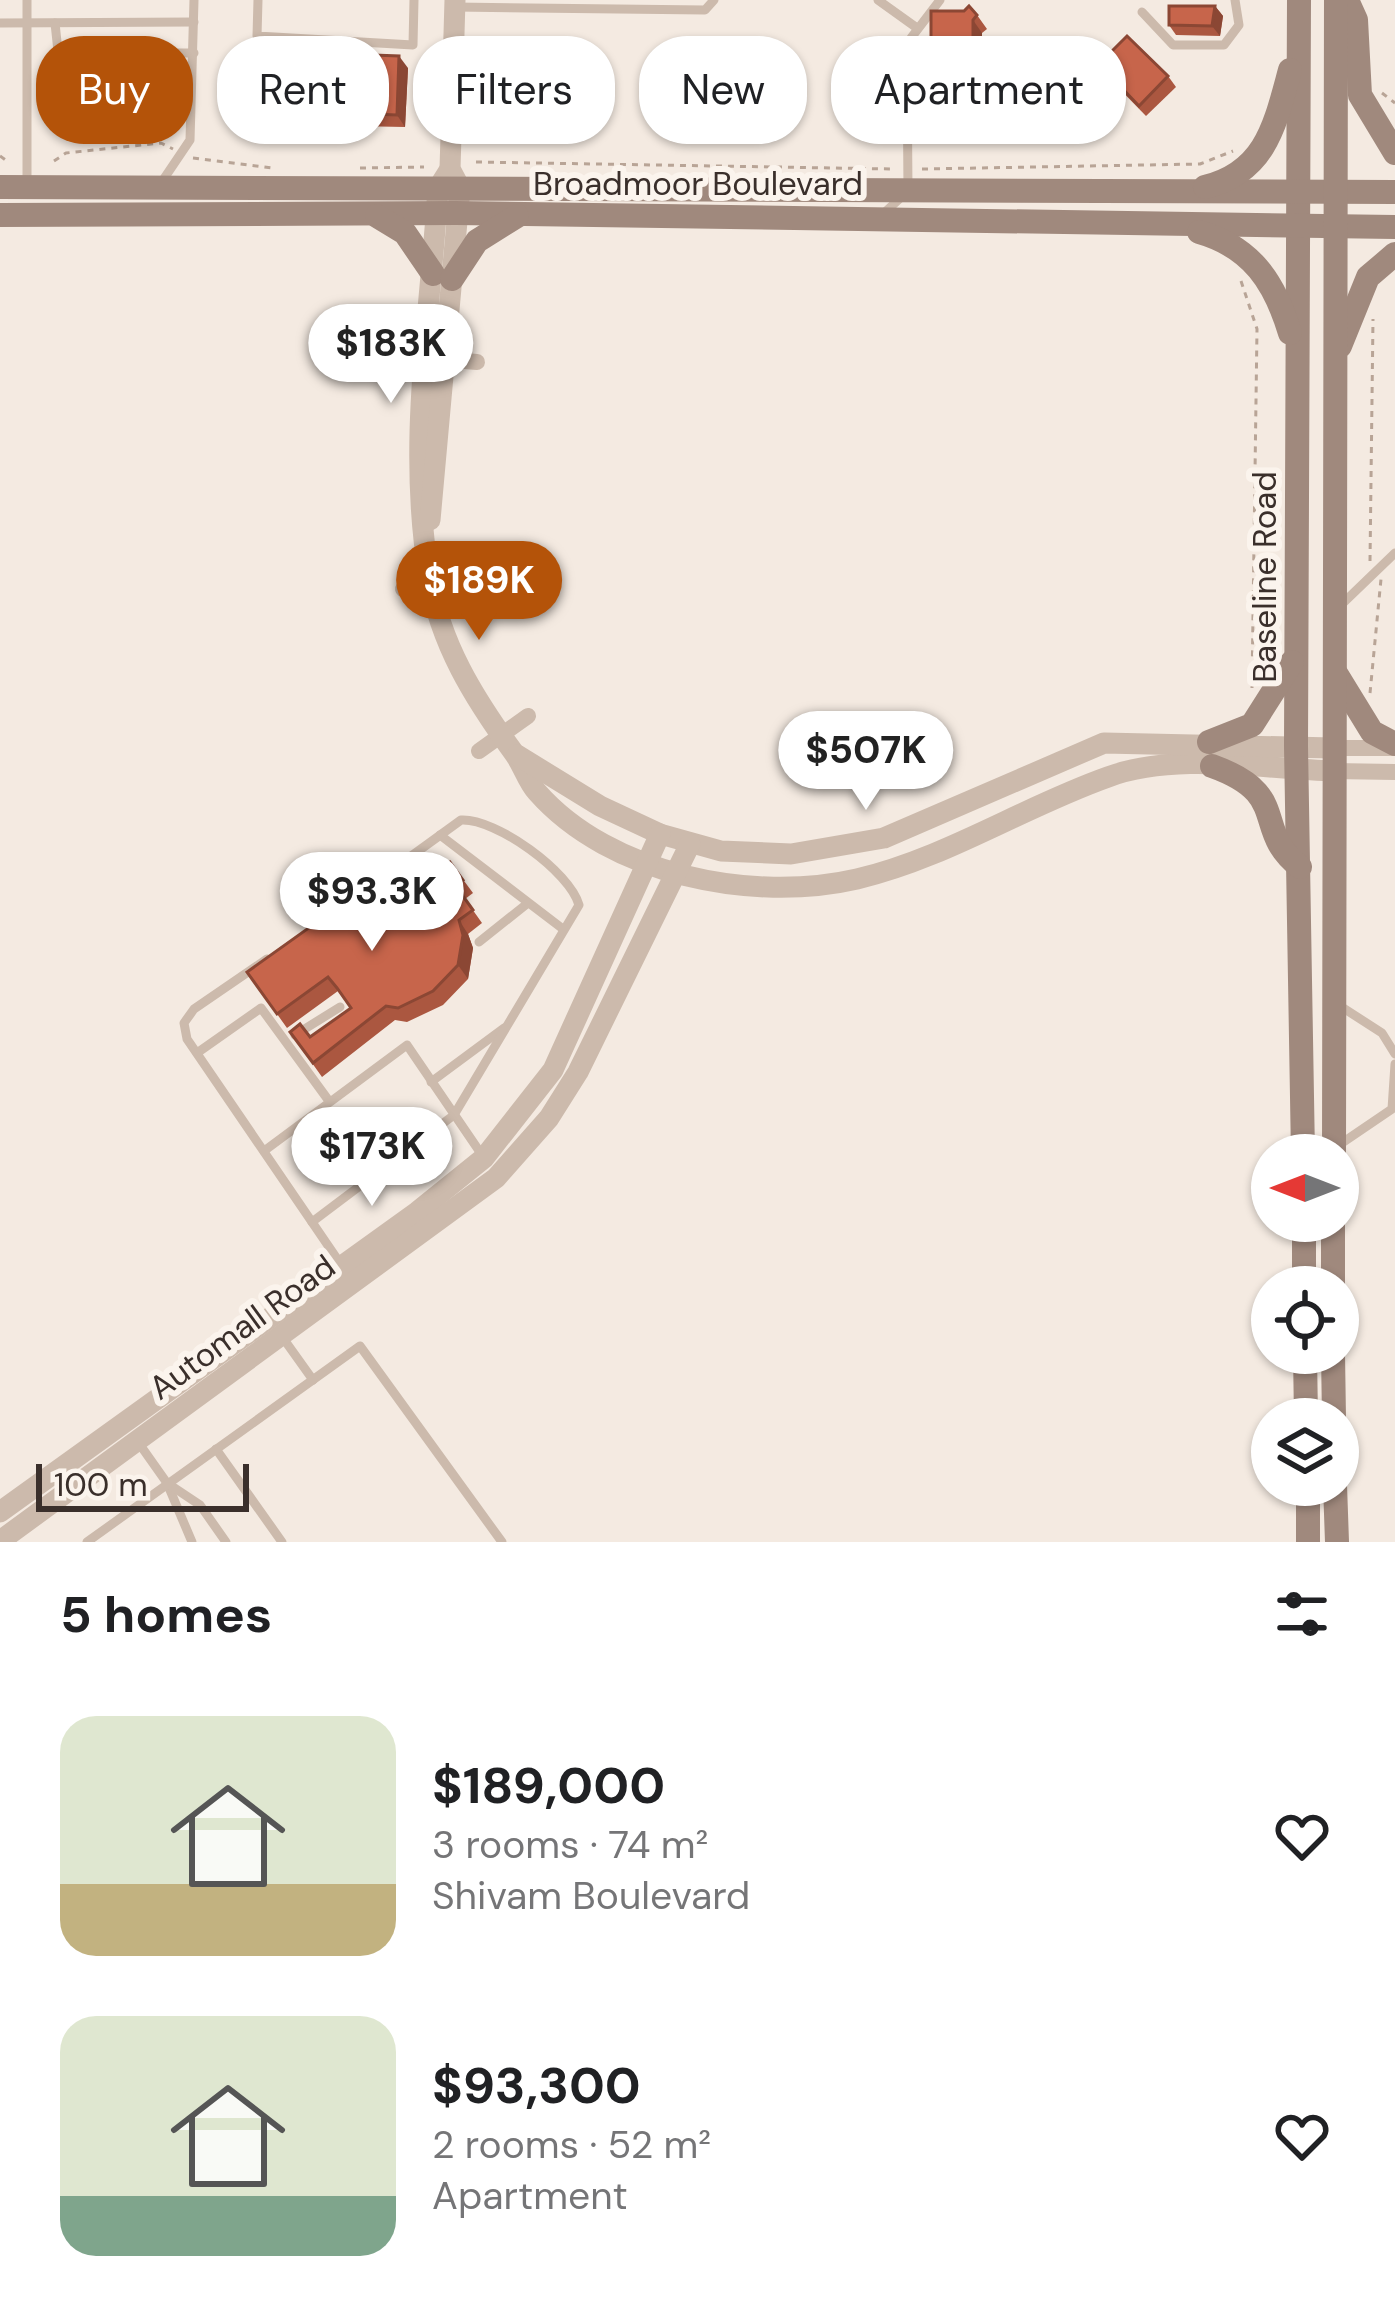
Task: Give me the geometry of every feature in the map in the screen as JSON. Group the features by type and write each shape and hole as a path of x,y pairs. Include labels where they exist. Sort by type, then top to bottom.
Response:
{"main road":[{"name":"Baseline Road","path":"1299,0 1297,758 1303,1134"},
{"name":"Baseline Road","path":"1334,1134 1336,0"},
{"path":"1347,0 1357,20 1360,95 1395,153"},
{"path":"1185,192 1225,182 1260,159 1299,32"},
{"name":"Broadmoor Boulevard","path":"0,187 1185,192 1298,209 1334,227 1395,227"},
{"name":"Broadmoor Boulevard","path":"0,214 375,214 444,190 519,215 1167,224 1298,209 1335,193 1395,192"},
{"path":"1098,222 1121,212 1298,209"},
{"path":"375,214 405,232 442,276 477,241 519,215"},
{"path":"1167,224 1219,238 1254,261 1280,300 1298,356"},
{"path":"1333,365 1368,277 1395,254"},
{"path":"1298,649 1281,687 1252,724 1211,754 1261,794 1281,852 1300,867"},
{"path":"1333,667 1367,726 1395,746"},
{"path":"1308,1506 1309,1542"},
{"path":"1336,1506 1337,1542"}],"street":[{"path":"455,4 442,276 424,358 437,487 426,538 431,584 463,680 536,791 591,835 676,873 723,882 806,884 854,880 939,851 1111,775 1211,754"},
{"path":"424,358 477,362"},
{"path":"403,589 472,578"},
{"path":"479,751 528,716"},
{"path":"516,755 600,806 660,834 690,844 791,854 884,838 1104,743 1333,759 1395,772"},
{"path":"1333,759 1395,746"},
{"path":"927,818 939,851"},
{"name":"Automall Road","path":"0,1511 484,1158 553,1070 660,834"},
{"name":"Automall Road","path":"0,1541 356,1285 496,1178 549,1118 578,1072 690,844"}],"lane":[{"path":"27,0 27,215"},
{"path":"158,187 185,154 193,123 194,0"},
{"path":"258,0 257,36 413,45 414,0"},
{"path":"455,4 614,4 705,10 715,0"},
{"path":"878,0 917,28"},
{"path":"878,217 908,190 907,60 917,28 940,0"},
{"path":"1142,13 1172,45 1224,45 1239,25 1234,0"},
{"path":"0,23 194,22"},
{"path":"55,23 56,36"},
{"path":"1333,613 1395,553"},
{"path":"312,927 461,820 483,819 573,885 579,905 454,1114 312,1222"},
{"path":"440,835 563,929"},
{"path":"479,942 528,903"},
{"path":"273,954 194,1009 184,1023 197,1053 356,1285"},
{"path":"1334,1002 1382,1033 1395,1054"},
{"path":"285,1041 340,1007"},
{"path":"197,1053 261,1008 329,1101"},
{"path":"431,1082 508,1025"},
{"path":"264,1151 407,1045 484,1158"},
{"path":"1358,1134 1392,1109 1395,1064"},
{"path":"283,1338 313,1380"},
{"path":"87,1542 360,1346 502,1542"},
{"path":"138,1442 167,1483 190,1541"},
{"path":"216,1449 282,1542"},
{"path":"167,1483 200,1505 226,1542"}],"path":[{"path":"1374,84 1395,103"},
{"path":"54,161 66,153 161,143 178,151"},
{"path":"931,169 1200,164 1245,147"},
{"path":"0,156 7,161"},
{"path":"196,160 284,169"},
{"path":"476,162 881,170"},
{"path":"354,168 444,190"},
{"path":"1245,270 1241,283 1257,329 1252,699"},
{"path":"1370,700 1371,655 1384,594 1367,542 1373,306"}],"building":[{"path":"969,6 977,15 973,36 931,36 931,11 964,11"},
{"path":"1169,6 1215,6 1212,26 1169,25"},
{"path":"1126,37 1168,76 1139,106 1126,92"},
{"path":"389,56 399,56 397,115 389,115"},
{"path":"434,856 443,867 450,862 463,880 455,885 473,910 459,920 463,935 458,965 433,991 398,1008 386,1006 313,1063 290,1032 300,1024 310,1037 351,1008 337,988 328,977 277,1014 247,972 338,907 346,919"}]}
